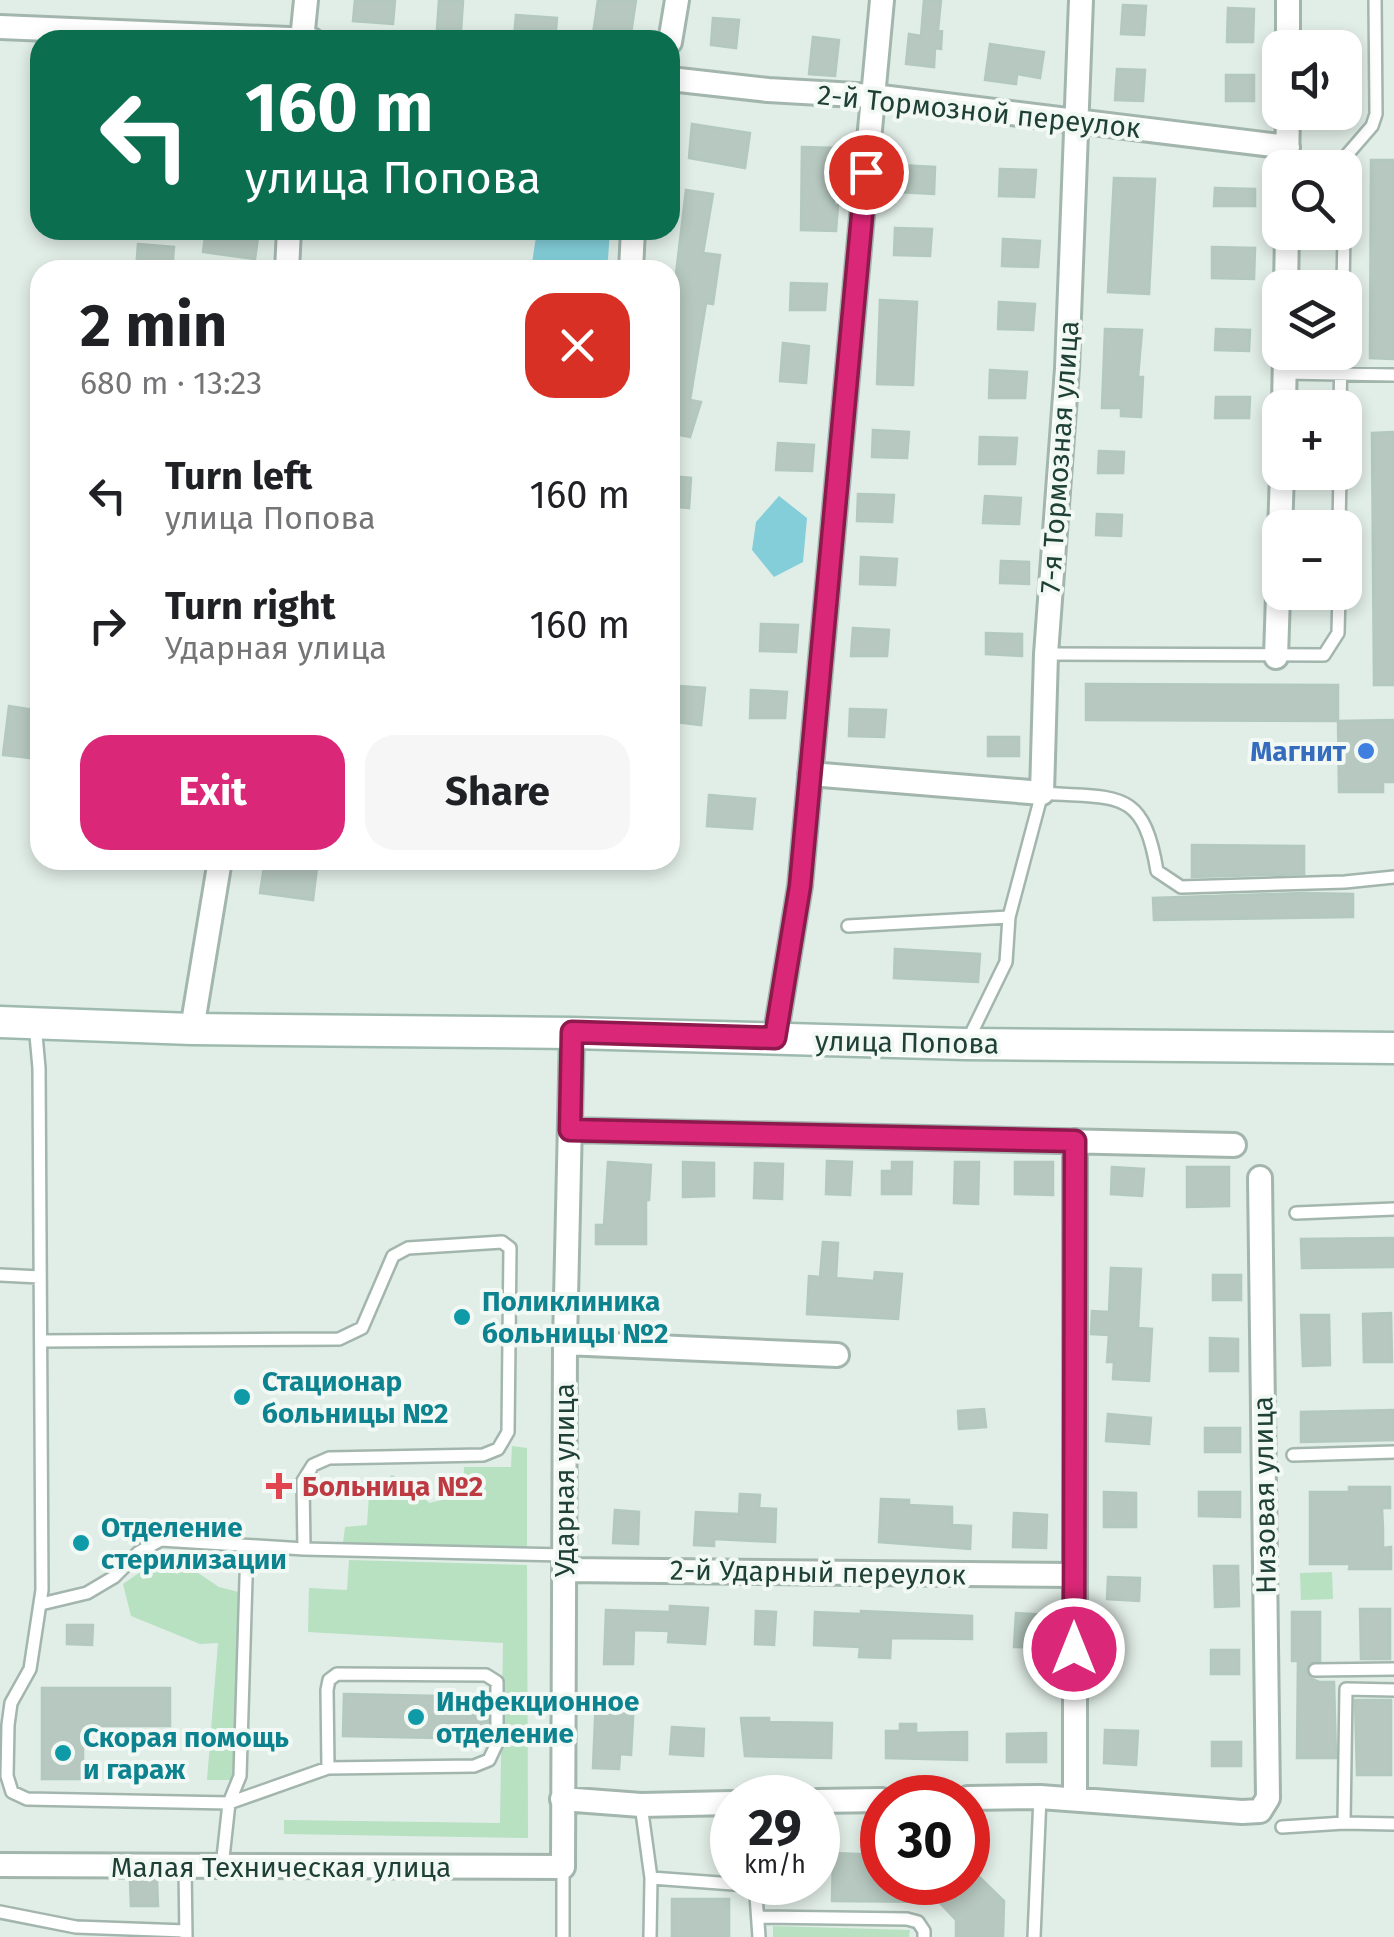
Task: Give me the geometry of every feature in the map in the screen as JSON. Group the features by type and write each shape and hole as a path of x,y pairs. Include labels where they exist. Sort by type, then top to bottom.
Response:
{"street":[{"path":"303,30 306,0"},
{"path":"672,30 677,0"},
{"path":"775,1038 800,886 882,0"},
{"name":"7-я Тормозная улица","path":"1042,793 1046,654 1067,368 1081,0"},
{"path":"1288,0 1288,30"},
{"path":"0,27 70,30"},
{"name":"2-й Тормозной переулок","path":"680,80 873,96 1075,120 1262,152"},
{"path":"1276,656 1281,490"},
{"path":"810,774 1042,793"},
{"path":"192,1029 218,870"},
{"name":"улица Попова","path":"0,1022 192,1029 572,1032 966,1044 1394,1048"},
{"name":"Ударная улица","path":"563,1867 565,1342 572,1032"},
{"path":"570,1130 1234,1145"},
{"path":"990,1798 1075,1799 1075,1141"},
{"name":"Низовая улица","path":"1075,1799 1242,1812 1260,1811 1268,1798 1260,1178"},
{"path":"565,1342 837,1355"},
{"name":"2-й Ударный переулок","path":"564,1562 1073,1575"},
{"path":"562,1800 641,1805 710,1803"},
{"name":"Малая Техническая улица","path":"0,1865 563,1867"}],"lane":[{"path":"1351,150 1372,126 1376,114 1374,0"},
{"path":"1320,370 1394,375"},
{"path":"1340,370 1340,390"},
{"path":"1046,654 1324,655 1338,633 1339,610"},
{"path":"966,1044 1006,962 1009,917 1042,793 1121,799 1140,813 1151,837 1157,871 1168,882 1181,887 1345,882 1394,876"},
{"path":"848,926 1009,917"},
{"path":"34,1024 39,1068 41,1604 30,1669 11,1703 6,1776 12,1792 27,1799 229,1803 328,1768 474,1766 489,1760 497,1742 497,1682 486,1675 337,1674 326,1690 328,1768"},
{"path":"1296,1213 1394,1209"},
{"path":"41,1341 339,1339 362,1328 393,1256 408,1248 502,1242 510,1248 508,1432 498,1449 482,1455 330,1458 313,1464 304,1481 304,1549"},
{"path":"0,1275 40,1277"},
{"path":"1293,1455 1394,1452"},
{"path":"41,1604 87,1593 114,1577 139,1552 162,1540 564,1562"},
{"path":"222,1867 229,1803 240,1776 247,1546"},
{"path":"1315,1670 1394,1668"},
{"path":"1344,1823 1346,1690 1394,1690"},
{"path":"1034,1937 1040,1797"},
{"path":"641,1805 650,1878 650,1937"},
{"path":"1282,1827 1394,1824"},
{"path":"0,1912 56,1924 186,1934 186,1867"},
{"path":"563,1867 563,1937"},
{"path":"650,1878 747,1885 756,1894 759,1937"},
{"path":"759,1916 907,1919 918,1922 924,1937"}],"green space":[{"path":"512,1446 527,1448 527,1548 343,1543 345,1527 367,1525 369,1495 392,1475 415,1487 429,1503 463,1495 464,1467 511,1467"},
{"path":"168,1553 219,1587 243,1593 237,1780 207,1780 218,1643 200,1644 131,1616 123,1584"},
{"path":"349,1560 527,1565 528,1838 284,1834 284,1820 500,1823 503,1643 308,1632 309,1588 347,1590"},
{"path":"1332,1572 1333,1599 1301,1600 1300,1573"},
{"path":"773,1926 910,1930 909,1937 773,1937"}],"water":[{"path":"536,240 609,240 607,260 532,260"},
{"path":"779,496 807,518 803,562 774,577 752,550 756,522"}],"building":[{"path":"355,0 395,0 393,24 353,21"},
{"path":"439,0 463,1 461,30 437,29"},
{"path":"598,0 636,0 632,30 594,30"},
{"path":"924,0 941,0 941,49 935,48 934,67 906,64 909,34 921,36"},
{"path":"1123,5 1146,6 1144,35 1121,34"},
{"path":"1228,8 1254,9 1253,42 1227,42"},
{"path":"516,15 557,18 556,30 515,30"},
{"path":"713,18 739,20 736,48 711,45"},
{"path":"813,37 839,40 835,76 809,74"},
{"path":"990,44 1044,52 1040,78 1017,74 1016,84 985,80"},
{"path":"1117,69 1145,70 1143,101 1115,100"},
{"path":"1226,75 1254,75 1254,101 1226,101"},
{"path":"692,124 750,133 745,168 689,158"},
{"path":"802,147 839,148 836,231 801,230"},
{"path":"1371,160 1394,160 1394,359 1370,358"},
{"path":"899,165 935,167 934,194 898,192"},
{"path":"1000,169 1036,170 1034,197 999,196"},
{"path":"1114,178 1155,179 1149,294 1108,292"},
{"path":"1215,188 1255,189 1255,206 1214,206"},
{"path":"686,190 713,194 703,253 720,255 713,304 706,303 690,400 701,402 690,437 680,435 678,260"},
{"path":"895,228 932,229 930,256 894,255"},
{"path":"1003,239 1040,241 1038,267 1002,266"},
{"path":"205,240 258,240 255,259 203,252"},
{"path":"138,244 174,247 173,260 137,260"},
{"path":"1212,247 1255,248 1254,279 1212,278"},
{"path":"791,283 827,284 825,310 790,310"},
{"path":"880,300 917,302 913,385 877,384"},
{"path":"999,302 1035,304 1033,330 998,329"},
{"path":"1105,329 1142,330 1138,377 1143,377 1141,417 1121,416 1121,408 1102,408"},
{"path":"1216,329 1250,330 1249,351 1215,350"},
{"path":"783,343 809,346 806,383 780,381"},
{"path":"990,370 1027,372 1025,398 989,398"},
{"path":"1216,397 1250,397 1249,418 1215,418"},
{"path":"873,430 909,432 907,458 872,457"},
{"path":"1394,432 1394,685 1374,685 1372,433"},
{"path":"980,437 1017,438 1015,464 979,464"},
{"path":"778,443 814,445 812,471 776,470"},
{"path":"1099,451 1124,452 1123,473 1098,473"},
{"path":"680,477 691,478 689,508 680,507"},
{"path":"858,494 894,495 892,522 857,521"},
{"path":"985,496 1021,498 1019,524 983,523"},
{"path":"1097,514 1122,515 1121,536 1096,535"},
{"path":"861,557 897,559 895,585 860,584"},
{"path":"1001,561 1029,562 1029,584 1000,583"},
{"path":"761,624 798,625 796,652 760,651"},
{"path":"853,628 889,630 887,656 851,656"},
{"path":"986,633 1022,634 1022,656 986,654"},
{"path":"1086,684 1338,685 1338,721 1086,720"},
{"path":"680,686 705,688 701,725 680,723"},
{"path":"751,690 787,692 785,718 750,718"},
{"path":"9,706 30,709 30,758 3,755"},
{"path":"850,709 886,710 884,737 849,736"},
{"name":"Магнит","path":"1394,720 1394,782 1383,782 1383,792 1339,792 1338,721"},
{"path":"988,737 1019,737 1019,756 988,756"},
{"path":"709,795 755,799 752,829 707,826"},
{"path":"1192,845 1304,846 1304,874 1192,877"},
{"path":"263,870 317,870 313,900 260,893"},
{"path":"1353,894 1353,917 1154,920 1153,898"},
{"path":"895,949 980,954 978,982 894,978"},
{"path":"827,1161 852,1162 850,1195 826,1194"},
{"path":"608,1162 651,1165 646,1244 596,1244 596,1225 604,1225"},
{"path":"683,1162 714,1163 714,1196 683,1197"},
{"path":"892,1162 912,1162 911,1194 882,1194 882,1171 892,1171"},
{"path":"955,1162 979,1162 978,1204 954,1203"},
{"path":"1015,1162 1053,1162 1053,1195 1015,1194"},
{"path":"755,1163 783,1164 782,1199 754,1198"},
{"path":"1112,1167 1144,1169 1142,1196 1111,1194"},
{"path":"1187,1167 1229,1167 1229,1206 1187,1207"},
{"path":"1393,1238 1394,1267 1302,1268 1301,1239"},
{"path":"823,1242 838,1243 836,1278 874,1281 875,1272 902,1274 898,1319 807,1314 809,1276 820,1277"},
{"path":"1111,1268 1141,1269 1138,1328 1152,1329 1149,1381 1113,1379 1114,1362 1107,1362 1109,1335 1091,1334 1092,1311 1109,1312"},
{"path":"1213,1275 1241,1275 1241,1300 1213,1300"},
{"path":"1391,1313 1392,1362 1364,1362 1363,1314"},
{"path":"1301,1315 1329,1315 1330,1365 1303,1366"},
{"path":"1210,1338 1238,1339 1238,1371 1210,1371"},
{"path":"984,1409 986,1427 959,1429 958,1411"},
{"path":"1394,1410 1394,1440 1301,1442 1301,1412"},
{"path":"1108,1414 1151,1418 1149,1444 1106,1441"},
{"path":"1205,1428 1240,1428 1240,1452 1205,1452"},
{"path":"1349,1487 1390,1487 1390,1508 1382,1508 1383,1548 1391,1547 1391,1569 1310,1564 1310,1492 1349,1492"},
{"path":"1104,1492 1136,1493 1136,1527 1104,1527"},
{"path":"1199,1492 1240,1492 1240,1517 1199,1516"},
{"path":"740,1494 760,1495 759,1508 776,1509 775,1542 714,1539 714,1546 694,1545 696,1512 739,1514"},
{"path":"881,1499 952,1507 952,1525 971,1526 970,1549 879,1542"},
{"path":"615,1510 639,1512 638,1544 613,1543"},
{"path":"1014,1513 1047,1515 1046,1548 1013,1547"},
{"path":"1214,1566 1238,1566 1239,1606 1215,1607"},
{"path":"1108,1577 1140,1578 1139,1601 1107,1599"},
{"path":"670,1606 708,1608 705,1644 668,1642 669,1631 634,1630 633,1664 604,1664 606,1610 670,1612"},
{"path":"1360,1609 1390,1609 1390,1659 1361,1659"},
{"path":"756,1611 776,1612 774,1645 755,1644"},
{"path":"815,1612 972,1616 972,1639 891,1638 890,1658 859,1657 860,1647 814,1645"},
{"path":"1292,1612 1320,1612 1320,1661 1309,1663 1306,1671 1319,1682 1334,1682 1336,1758 1297,1758 1298,1661 1292,1661"},
{"path":"1016,1613 1048,1615 1047,1648 1014,1647"},
{"path":"67,1625 93,1625 92,1645 67,1644"},
{"path":"1211,1650 1239,1650 1239,1674 1211,1674"},
{"name":"Скорая помощь и гараж","path":"42,1688 170,1688 170,1726 83,1726 83,1779 42,1779"},
{"name":"Инфекционное отделение","path":"344,1694 488,1697 488,1739 343,1736"},
{"path":"596,1697 634,1699 631,1755 620,1754 619,1769 593,1768"},
{"path":"1355,1700 1391,1700 1391,1775 1357,1775"},
{"path":"741,1718 832,1723 831,1758 745,1756"},
{"path":"900,1724 916,1724 916,1733 967,1732 967,1760 886,1758 886,1731 900,1731"},
{"path":"672,1727 704,1729 703,1756 670,1754"},
{"path":"1105,1730 1138,1731 1136,1765 1104,1763"},
{"path":"1046,1733 1046,1762 1007,1762 1007,1734"},
{"path":"1212,1742 1241,1742 1241,1766 1212,1766"},
{"path":"840,1853 860,1854 860,1901 840,1901"},
{"path":"130,1880 157,1881 158,1906 131,1906"},
{"path":"990,1887 1004,1901 1003,1937 956,1937 956,1920 942,1905 990,1905"},
{"path":"672,1899 710,1899 710,1905 729,1905 729,1937 672,1937"}],"place":[{"name":"Магнит","path":"1366,751"},
{"name":"Поликлиника больницы №2","path":"462,1317"},
{"name":"Стационар больницы №2","path":"242,1397"},
{"name":"Больница №2","path":"279,1486"},
{"name":"Отделение стерилизации","path":"81,1543"},
{"name":"Инфекционное отделение","path":"416,1717"},
{"name":"Скорая помощь и гараж","path":"63,1753"}],"route":[{"path":"866,172 800,886 775,1038 572,1032 570,1130 1075,1141 1074,1649"}]}
